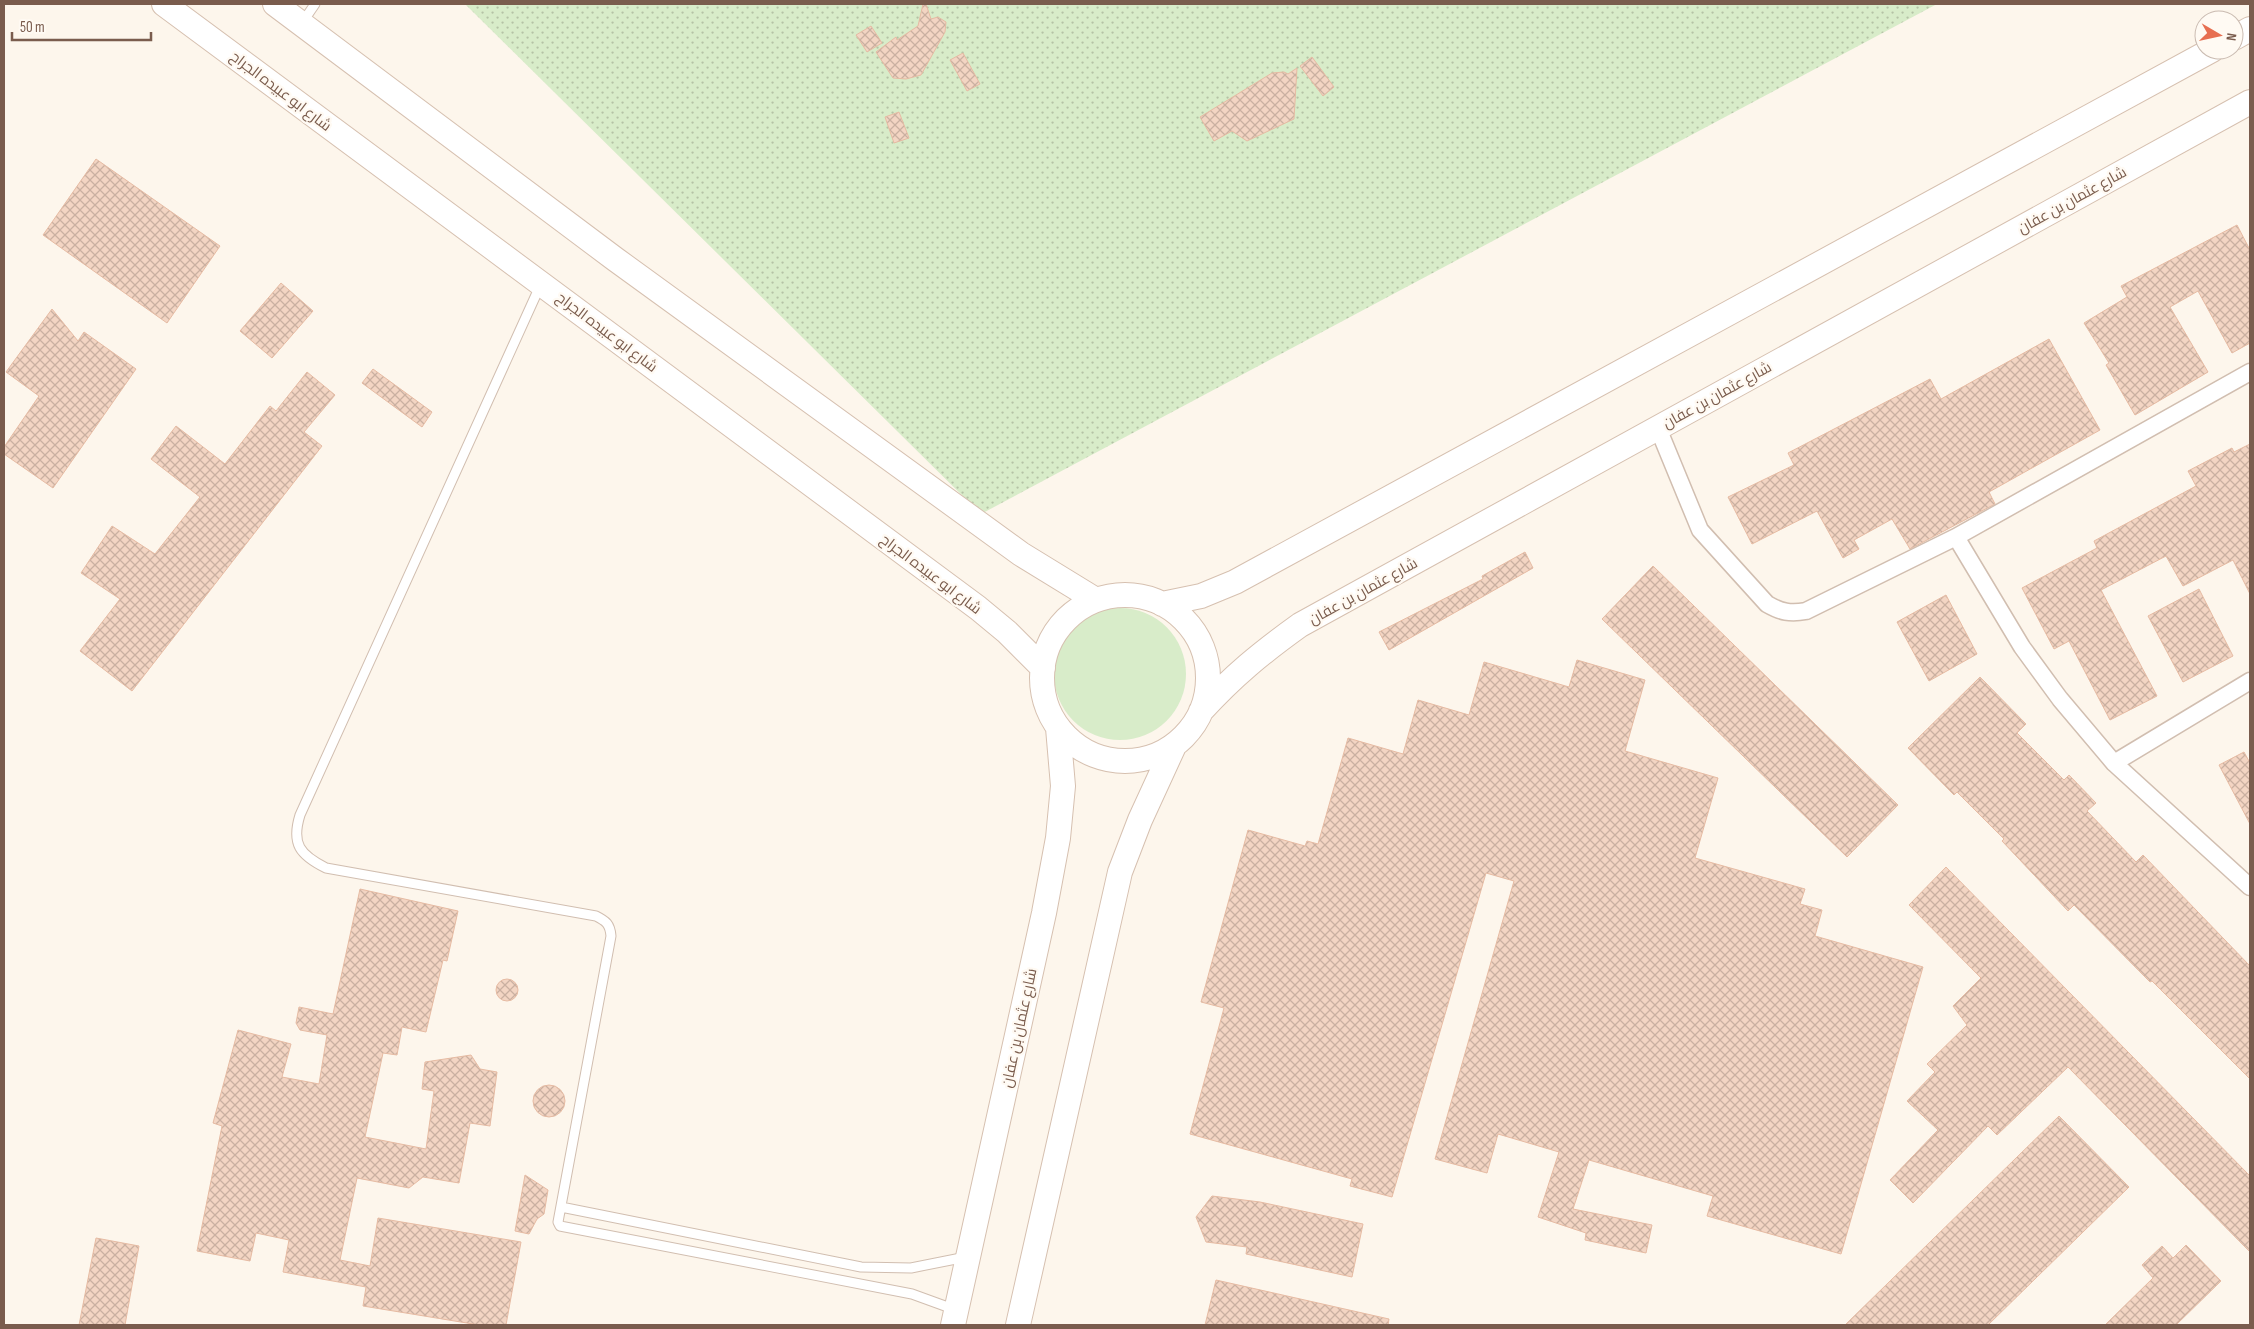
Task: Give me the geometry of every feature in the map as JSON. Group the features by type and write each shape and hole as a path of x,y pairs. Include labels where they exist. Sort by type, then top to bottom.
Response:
{"main road":[{"name":"شارع ابو عبيده الجراح","path":"164,4 978,608 1007,632 1043,668"},
{"path":"275,4 615,259 1005,542 1096,600"},
{"path":"1162,604 1201,596 1235,582 2194,60"},
{"name":"شارع عثمان بن عفان","path":"1202,712 1229,680 1257,655 1300,625 2250,102"},
{"path":"1116,595 1138,596 1162,604 1183,618 1198,638 1206,662 1208,687 1202,712 1190,730 1174,746 1151,758 1125,762 1099,758 1076,746 1058,728 1048,709 1043,689 1043,668 1052,639 1070,616 1096,600 1116,595"},
{"name":"شارع عثمان بن عفان","path":"954,1318 969,1256 1058,838 1063,786 1058,728"},
{"path":"1018,1325 1120,872 1140,820 1174,746"}],"street":[{"path":"1658,428 1700,530 1767,604 1780,612 1792,614 1806,611 1956,536 2250,372"},
{"path":"1956,536 2022,647 2060,700 2114,762 2250,887"},
{"path":"2114,762 2250,681"}],"lane":[{"path":"301,24 315,4"},
{"path":"542,283 300,815 295,830 298,848 308,859 326,868 596,916 606,920 610,927 611,936 558,1222 563,1227 912,1294 954,1318"},
{"path":"561,1207 861,1268 911,1268 969,1256"}],"green space":[{"path":"465,4 1937,4 981,514"},
{"path":"1120,608 1145,613 1166,628 1181,649 1186,674 1181,699 1166,720 1145,735 1120,740 1095,735 1074,720 1059,699 1054,674 1059,649 1074,628 1095,613"}],"building":[{"path":"923,4 926,4 931,19 938,17 946,22 945,32 921,75 906,79 893,78 876,52 896,37 897,40 918,26"},
{"path":"871,26 882,43 867,52 856,35"},
{"path":"963,53 980,84 967,91 950,60"},
{"path":"1312,57 1334,87 1323,96 1300,66"},
{"path":"1297,68 1294,119 1247,141 1232,131 1214,141 1200,117 1272,73 1284,72 1288,74"},
{"path":"899,112 909,138 894,143 885,117"},
{"path":"96,159 220,246 167,323 43,235"},
{"path":"2237,225 2250,250 2250,343 2232,353 2198,291 2170,307 2208,372 2135,415 2106,365 2109,363 2084,323 2127,297 2121,286"},
{"path":"281,283 313,311 272,358 240,331"},
{"path":"52,309 78,341 84,332 136,369 53,488 4,454 4,447 39,396 6,372"},
{"path":"2049,339 2100,430 1989,492 1995,504 1910,549 1892,519 1854,540 1859,549 1843,558 1817,511 1752,544 1728,497 1794,465 1788,453 1930,379 1941,399"},
{"path":"373,369 432,412 422,427 362,383"},
{"path":"307,372 335,395 304,432 322,446 132,691 80,651 120,599 81,573 112,526 155,554 200,497 151,459 176,426 225,464 270,406 276,411"},
{"path":"2250,444 2250,594 2233,560 2183,586 2166,556 2101,590 2157,696 2110,720 2069,641 2054,649 2022,588 2097,548 2094,541 2196,486 2188,471 2232,448 2234,452"},
{"path":"1525,552 1533,568 1389,650 1379,632 1483,579 1482,576"},
{"path":"1653,566 1898,805 1847,857 1602,619"},
{"path":"2199,589 2233,656 2183,682 2148,616"},
{"path":"1946,595 1977,654 1929,681 1897,622"},
{"path":"1577,660 1645,680 1625,751 1718,778 1695,858 1805,889 1800,904 1822,910 1815,936 1923,967 1841,1254 1707,1216 1713,1196 1589,1160 1573,1209 1652,1225 1646,1253 1585,1240 1586,1233 1538,1217 1559,1152 1498,1134 1487,1173 1435,1159 1514,881 1486,873 1392,1197 1350,1186 1352,1179 1190,1134 1224,1008 1201,1002 1248,830 1305,846 1307,841 1318,844 1348,738 1403,754 1418,700 1469,715 1484,662 1569,687"},
{"path":"1980,677 2026,724 2017,733 2064,780 2069,775 2096,803 2087,811 2136,862 2143,855 2250,966 2250,1079 2074,905 2068,911 2002,841 2004,839 1957,792 1954,795 1908,748"},
{"path":"2244,752 2250,763 2250,824 2219,765"},
{"path":"1946,867 2250,1176 2250,1252 2068,1067 1997,1135 1988,1126 1913,1203 1890,1180 1938,1130 1907,1101 1935,1072 1927,1064 1967,1025 1953,1006 1981,978 1909,905"},
{"path":"360,889 458,911 447,961 443,960 426,1032 402,1027 397,1055 383,1053 365,1137 426,1149 434,1091 422,1089 425,1062 471,1055 480,1069 497,1072 490,1126 470,1123 459,1183 423,1177 409,1188 357,1178 340,1260 370,1266 378,1218 521,1242 506,1325 479,1325 363,1306 366,1287 283,1272 289,1240 256,1233 250,1261 197,1251 222,1126 213,1123 238,1030 291,1044 282,1077 319,1084 327,1035 300,1030 296,1023 299,1007 333,1014"},
{"path":"507,979 515,982 518,990 515,998 507,1001 499,998 496,990 499,982"},
{"path":"549,1085 555,1086 560,1090 564,1095 564,1107 560,1112 555,1116 549,1117 543,1116 538,1112 534,1107 533,1101 534,1095 538,1090 543,1086"},
{"path":"2059,1116 2129,1187 1988,1325 1845,1325"},
{"path":"525,1175 548,1190 544,1214 537,1219 529,1234 515,1231"},
{"path":"1212,1196 1260,1202 1363,1224 1352,1277 1246,1254 1247,1247 1206,1242 1196,1217"},
{"path":"96,1238 139,1246 125,1325 79,1325"},
{"path":"2186,1245 2221,1281 2176,1325 2105,1325 2153,1278 2142,1265 2162,1246 2173,1258"},
{"path":"1216,1280 1389,1319 1388,1325 1205,1325"}]}
